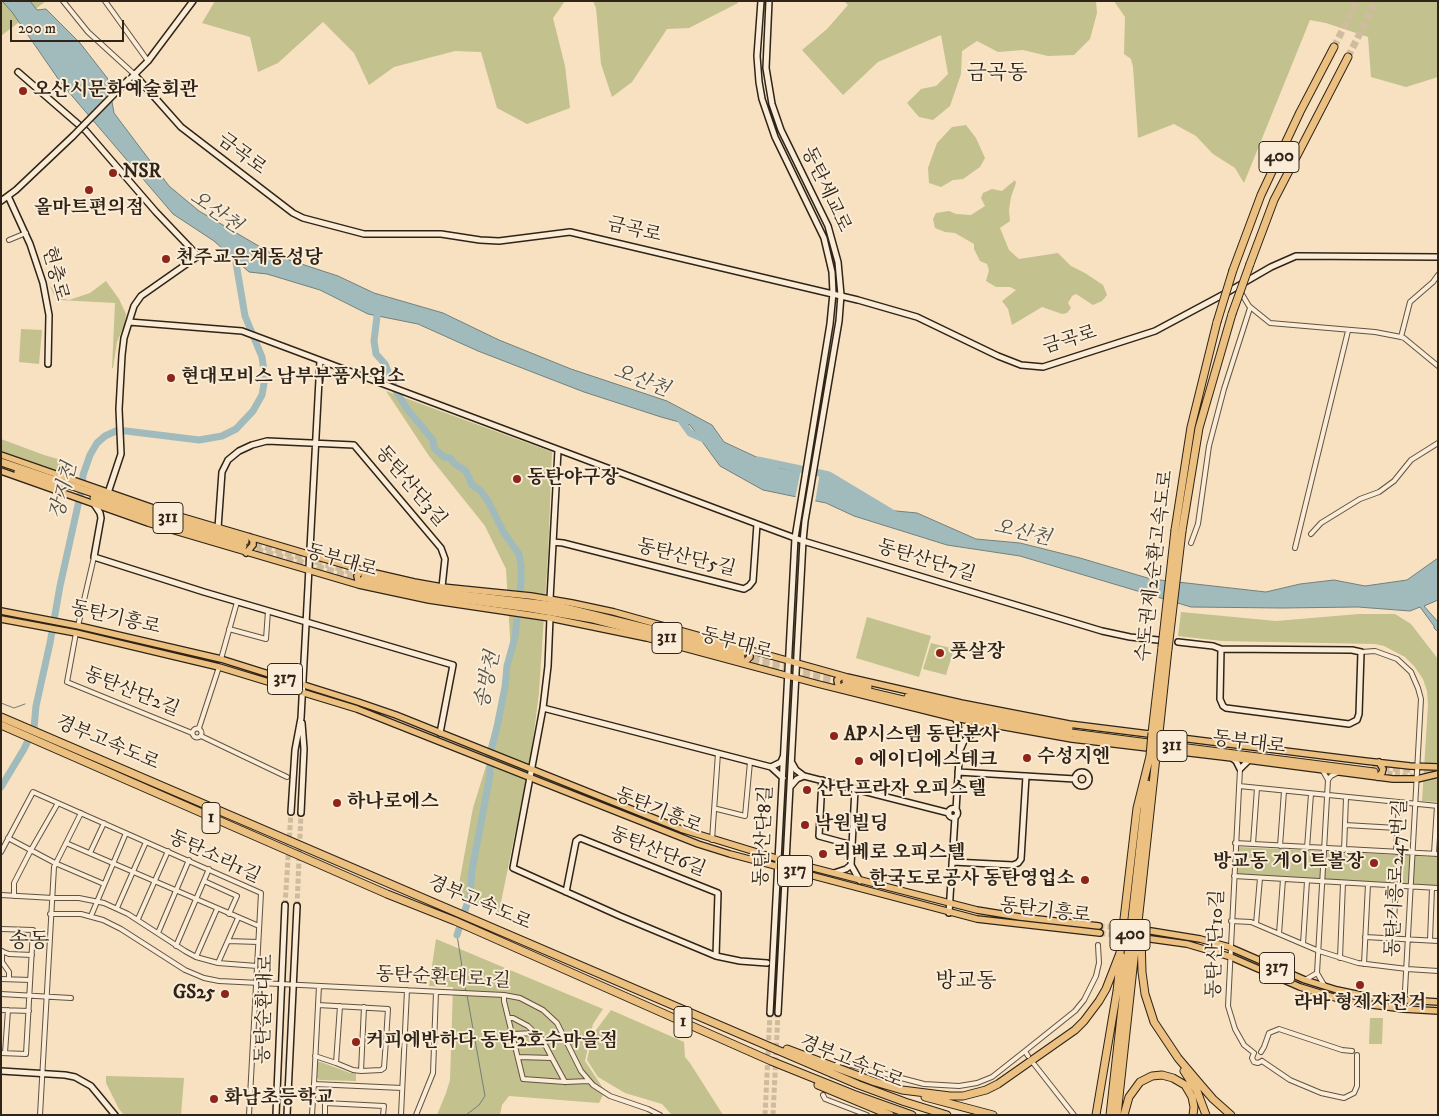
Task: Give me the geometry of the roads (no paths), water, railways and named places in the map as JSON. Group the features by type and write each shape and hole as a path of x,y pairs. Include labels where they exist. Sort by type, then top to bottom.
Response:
{"highway":[{"name":"수도권제2순환고속도로","path":"1114,1114 1190,427 1217,322 1233,270 1261,195 1300,112 1334,47"},
{"name":"수도권제2순환고속도로","path":"1178,530 1199,428 1232,314 1274,200 1348,56"},
{"name":"동부대로","path":"1,462 92,497 246,544"},
{"name":"동부대로","path":"1,466 70,488"},
{"name":"동부대로","path":"362,578 431,595 514,603 594,614 744,656"},
{"path":"531,605 539,601 569,606 572,602"},
{"name":"동부대로","path":"531,605 744,656"},
{"path":"574,616 585,624"},
{"name":"동부대로","path":"844,683 1058,726 1374,772"},
{"name":"동부대로","path":"844,683 962,714 1048,730 1374,772"},
{"path":"961,703 1020,715 1058,726"},
{"name":"경부고속도로","path":"1,717 43,739 384,892 455,921 771,1061 912,1115"},
{"name":"경부고속도로","path":"1,725 22,729"},
{"path":"1020,730 1048,730"},
{"name":"경부고속도로","path":"43,739 384,881 877,1092 947,1115"},
{"name":"수도권제2순환고속도로","path":"1114,1114 1142,897 1153,756"},
{"path":"1096,1115 1117,991 1136,816 1153,756"},
{"path":"1142,897 1142,972 1145,994 1154,1022 1178,1064 1197,1091 1206,1115"},
{"path":"889,1087 919,1094 963,1096 986,1090 1007,1079 1075,1030 1093,1010 1106,989 1120,953 1123,931"},
{"path":"1154,1022 1178,1058 1213,1099 1231,1115"},
{"path":"719,1026 889,1087 993,1115"},
{"path":"771,1061 814,1083 890,1115"},
{"path":"1124,1115 1129,1097 1140,1082 1152,1076 1162,1075 1173,1078 1185,1085 1192,1097 1193,1115"}],"main road":[{"name":"동부대로","path":"1,455 70,488"},
{"name":"동부대로","path":"1,471 70,488"},
{"name":"동부대로","path":"92,497 108,493 218,528 246,544 309,570 442,587 514,603 531,605 550,599 572,602 744,656 789,676 844,683 961,703 1069,724 1418,767 1438,767"},
{"name":"동부대로","path":"92,497 118,512 148,523 246,544 310,555 362,578"},
{"name":"동부대로","path":"531,605 550,618 744,656 790,661 844,683 955,718 983,724 1072,739 1321,770 1374,772 1393,779 1417,779 1438,774"},
{"name":"동탄기흥로","path":"1,611 79,626 221,659 358,702 681,829 779,860 951,905 1005,915 1099,926"},
{"name":"동탄기흥로","path":"1,619 76,633 219,667 357,709 704,846 949,912 1005,923 1100,933"},
{"path":"1374,772 1382,773 1379,762"},
{"name":"317","path":"1151,931 1200,939 1230,947 1325,987 1363,996 1438,1002"},
{"name":"317","path":"1151,938 1186,944 1231,957 1300,987 1332,997 1365,1005 1438,1011"}],"street":[{"path":"63,1 88,32 134,74"},
{"path":"105,1 148,61"},
{"path":"1,201 73,136 148,61 193,1"},
{"name":"동탄세교로","path":"761,1 757,56 762,99 775,137 824,238 832,272 833,294 830,324 795,538"},
{"name":"동탄세교로","path":"769,1 766,68 772,104 781,130 828,226 838,262 841,296 839,321 803,541"},
{"path":"18,72 86,131 156,212 198,256 141,296 134,306 122,348 120,460 108,493"},
{"name":"금곡로","path":"134,74 181,128 293,214 303,218 364,234 441,234 499,241 570,232 833,294 917,317 989,352 1021,365 1043,367 1160,328 1271,267 1296,256 1438,257"},
{"name":"현충로","path":"8,196 26,233 43,283 49,315 48,364"},
{"path":"10,240 26,233"},
{"path":"1400,337 1410,302 1433,282 1438,275"},
{"path":"1237,287 1250,308 1270,323 1375,332 1400,337 1438,366"},
{"path":"1192,543 1198,524 1209,446 1224,389 1250,308"},
{"path":"128,322 242,331 795,538 790,661"},
{"path":"1294,548 1348,330"},
{"path":"301,813 304,748 301,718 302,693 320,360"},
{"name":"동탄산단3길","path":"218,528 222,472 233,456 252,445 267,441 354,445 441,548 445,559 442,587"},
{"path":"1311,534 1321,523 1360,499 1387,487 1411,460 1438,443"},
{"path":"550,599 558,450"},
{"path":"92,497 102,518 94,557 237,602 453,665 440,733"},
{"path":"102,518 111,512 118,512"},
{"name":"동탄산단5길","path":"553,542 744,589 750,586 753,580 757,524"},
{"name":"동탄산단7길","path":"795,538 1102,631 1158,640"},
{"path":"797,663 803,541"},
{"name":"동탄산단2길","path":"94,557 66,682 192,732"},
{"path":"221,659 237,602"},
{"path":"229,629 266,639 268,611"},
{"path":"550,618 548,666 543,708 513,868 716,956 767,964"},
{"path":"1178,642 1213,646 1221,649 1352,650 1361,652 1359,714 1357,720 1349,724 1226,708 1223,706 1220,698 1221,649"},
{"name":"동탄기흥로247번길","path":"1361,652 1375,650 1391,656 1404,666 1415,680 1421,699 1404,1009"},
{"name":"동탄산단8길","path":"770,1013 790,661"},
{"name":"동탄산단8길","path":"778,1013 797,663"},
{"path":"200,736 202,732 199,728 219,667"},
{"path":"543,708 771,767 783,778"},
{"path":"290,812 295,750 301,718"},
{"path":"949,912 951,905 955,817 958,814 956,810 959,732 955,718"},
{"path":"959,753 964,741 983,724"},
{"path":"199,728 194,729 192,732 195,737 200,736 287,777"},
{"path":"712,840 718,753"},
{"path":"771,767 781,762 785,753"},
{"path":"1232,758 1240,769 1249,760"},
{"path":"792,761 796,770 804,776 949,813 951,818 955,817"},
{"path":"716,809 745,816 750,762"},
{"name":"동탄산단10길","path":"1240,769 1228,1006 1234,1029 1244,1045 1254,1053"},
{"path":"1321,770 1325,773 1328,780 1328,796 1317,973 1325,987"},
{"path":"958,772 1075,779"},
{"path":"1328,780 1340,772"},
{"path":"790,788 798,779 804,776"},
{"path":"953,862 1013,865 1018,863 1021,859 1026,776"},
{"path":"822,780 819,836 852,845"},
{"path":"1235,843 1436,854 1437,806 1239,786"},
{"path":"1253,844 1256,788"},
{"path":"855,789 850,865 860,880"},
{"path":"1280,846 1284,791"},
{"name":"동탄소라1길","path":"1,852 33,792 261,892 249,1115"},
{"path":"1307,848 1311,794"},
{"path":"1344,850 1346,798"},
{"path":"14,896 14,883 58,803"},
{"path":"1396,852 1398,803"},
{"path":"949,813 951,809 956,810"},
{"path":"40,1115 50,914 55,863 81,813"},
{"path":"90,853 104,823"},
{"path":"1345,825 1397,828"},
{"path":"90,916 126,833"},
{"path":"8,838 55,863 104,884"},
{"name":"동탄산단6길","path":"566,892 576,840 580,838 718,894 716,956"},
{"path":"117,908 146,842"},
{"path":"66,843 259,926"},
{"path":"138,920 168,851"},
{"path":"158,933 189,860"},
{"path":"834,873 846,869 850,865"},
{"path":"176,946 209,869"},
{"path":"1234,876 1438,888"},
{"path":"1256,924 1260,878"},
{"path":"1279,934 1283,879"},
{"path":"204,881 237,896 229,914"},
{"path":"1304,944 1306,881"},
{"path":"1340,958 1343,883"},
{"path":"1364,964 1368,884"},
{"path":"1393,938 1396,886"},
{"path":"1430,940 1432,888"},
{"path":"1,895 79,898 96,901 117,908 196,957 218,963 257,966"},
{"name":"동탄순환대로","path":"277,1115 285,905"},
{"name":"동탄순환대로","path":"287,1115 296,906"},
{"path":"196,957 217,909"},
{"name":"동탄순환대로1길","path":"50,914 81,914 90,916 121,929 194,975 219,981 504,995 526,1000 548,1014 561,1029 581,1071 589,1080 610,1096 660,1115"},
{"path":"218,963 238,918"},
{"path":"1231,921 1256,924 1319,951 1364,964 1406,969 1438,970"},
{"path":"1,928 33,930 26,1054 3,1053 8,1010"},
{"path":"1365,936 1438,941"},
{"path":"228,941 258,942"},
{"path":"837,1064 840,1062 924,1084 959,1086 977,1083 992,1077 1075,1012 1084,1000 1096,976 1099,963 1098,945"},
{"path":"9,979 9,972 2,962 2,951 9,954 32,955"},
{"path":"1305,980 1317,973"},
{"path":"1,979 30,980"},
{"path":"312,1115 319,986"},
{"path":"401,1115 407,990"},
{"path":"416,1115 432,1073 436,992"},
{"path":"1,994 71,998"},
{"path":"504,995 523,1079 565,1082 589,1080"},
{"path":"315,1056 353,1070 381,1070 384,1068 388,1009 318,1005"},
{"path":"336,1063 340,1006"},
{"path":"361,1071 364,1007"},
{"path":"1,1010 29,1011"},
{"path":"509,1018 513,1018 528,1026 542,1039 565,1082"},
{"path":"1262,1061 1264,1056 1261,1052 1268,1033 1279,1029 1342,1050 1352,1050"},
{"path":"513,1034 535,1033"},
{"path":"386,1040 405,1041"},
{"path":"1025,1051 1028,1056"},
{"path":"1261,1052 1254,1053 1252,1058 1254,1062 1262,1061"},
{"path":"1262,1061 1290,1080 1321,1093 1344,1098 1354,1093 1357,1086 1357,1055"},
{"path":"518,1057 552,1058"},
{"path":"1034,1064 1074,1115"},
{"path":"1,1071 66,1075 82,1080 98,1093 116,1115"},
{"path":"314,1084 402,1088"},
{"path":"823,1095 825,1099 867,1115"},
{"path":"325,1115 326,1103 384,1106 384,1115"}],"water":[{"name":"오산천","path":"2,1 30,1 37,10 46,9 80,43 108,79 114,113 169,186 199,211 274,255 338,276 374,293 443,313 499,340 571,369 667,401 712,425 724,442 780,468 827,476 886,510 917,513 976,539 1020,543 1151,579 1266,592 1300,584 1334,580 1365,586 1407,580 1438,558 1438,600 1424,606 1438,622 1438,632 1420,607 1410,611 1358,607 1191,607 1020,556 947,545 854,516 826,503 763,490 720,466 690,425 584,392 478,351 418,324 368,314 320,290 267,274 249,272 214,241 173,214 61,83 12,12"}],"waterway":[{"name":"장지천","path":"1,787 24,749 34,728 36,706 83,475 90,455 97,443 105,436 118,430 199,440 222,436 236,429 253,411 262,395 265,378 262,357 245,316 234,251"},
{"name":"송방천","path":"378,308 374,341 376,354 385,364 396,391 407,409 433,440 434,448 466,471 472,485 480,490 488,501 504,533 519,554 521,566 515,637 507,666 505,687 490,754 490,775 472,870 470,895 457,935"},
{"name":"오산천","path":"677,415 690,433 706,440"},
{"name":"오산천","path":"758,460 829,475 894,514"},
{"path":"1,703 14,708 25,704"},
{"name":"송방천","path":"457,935 466,992"},
{"name":"송방천","path":"466,1115 479,1105 485,1096 467,995"}],"tunnel":[{"path":"1334,47 1357,1"},
{"path":"1348,57 1376,1"},
{"path":"245,541 364,575"},
{"path":"246,547 363,580"},
{"path":"743,652 843,680"},
{"path":"742,658 842,685"},
{"path":"1372,767 1438,771"},
{"path":"1380,772 1418,777"},
{"path":"1427,778 1438,779"},
{"path":"285,905 291,812"},
{"path":"297,906 301,813"},
{"path":"1099,926 1151,931"},
{"path":"1100,933 1125,936"},
{"path":"765,1115 770,1013"},
{"path":"773,1115 778,1013"},
{"path":"823,1095 833,1073"}],"place":[{"name":"오산시문화예술회관","path":"23,91"},
{"name":"NSR","path":"113,173"},
{"name":"올마트편의점","path":"89,190"},
{"name":"천주교은계동성당","path":"166,259"},
{"name":"현대모비스 남부부품사업소","path":"171,378"},
{"name":"동탄야구장","path":"517,479"},
{"name":"풋살장","path":"940,653"},
{"name":"AP시스템 동탄본사","path":"834,736"},
{"name":"수성지엔","path":"1027,758"},
{"name":"에이디에스테크","path":"859,761"},
{"name":"산단프라자 오피스텔","path":"807,790"},
{"name":"하나로에스","path":"337,803"},
{"name":"낙원빌딩","path":"805,825"},
{"name":"리베로 오피스텔","path":"823,854"},
{"name":"방교동 게이트볼장","path":"1374,863"},
{"name":"한국도로공사 동탄영업소","path":"1085,880"},
{"name":"라바 형제자전거","path":"1360,985"},
{"name":"GS25","path":"225,994"},
{"name":"커피에반하다 동탄2호수마을점","path":"356,1042"},
{"name":"화남초등학교","path":"214,1099"}],"district":[{"name":"금곡동","path":"997,75"},
{"name":"송동","path":"29,943"},
{"name":"방교동","path":"966,983"}]}
